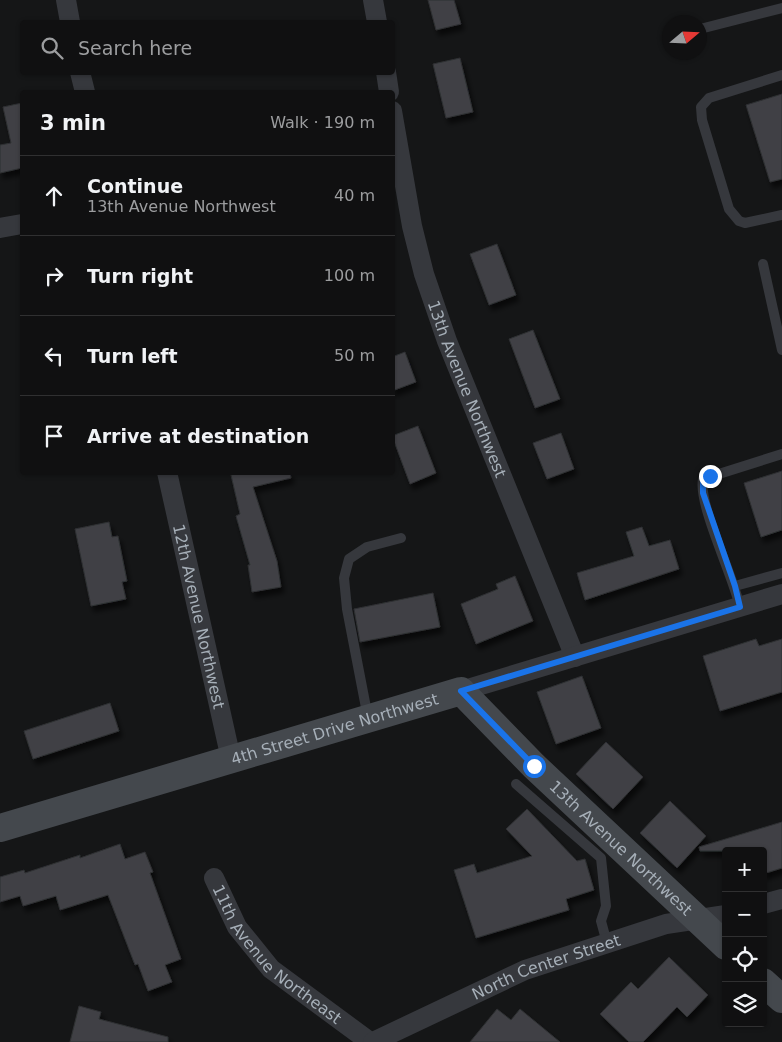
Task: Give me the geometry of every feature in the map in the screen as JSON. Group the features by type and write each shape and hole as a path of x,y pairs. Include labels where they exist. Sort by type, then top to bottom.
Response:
{"main road":[{"name":"4th Street Drive Northwest","path":"0,828 461,691"},
{"name":"13th Avenue Northwest","path":"461,691 534,766 609,851 697,920 722,942"},
{"path":"767,986 782,999"}],"street":[{"path":"66,0 70,20"},
{"path":"373,0 377,20"},
{"path":"81,75 84,90"},
{"path":"386,75 389,90"},
{"name":"13th Avenue Northwest","path":"395,128 412,226 424,274 447,341 575,657"},
{"path":"0,228 20,224"},
{"name":"12th Avenue Northwest","path":"168,475 231,759"},
{"name":"4th Street Drive Northwest","path":"461,691 782,594"},
{"name":"11th Avenue Northeast","path":"214,878 237,927 271,969 372,1042"},
{"path":"767,903 782,898"},
{"name":"North Center Street","path":"372,1042 525,970 666,924 722,916"}],"lane":[{"path":"707,28 782,8"},
{"path":"782,76 709,98 701,107 704,129 729,209 745,223 782,216"},
{"path":"763,264 782,350"},
{"path":"740,607 735,586 709,516 703,493 703,479 782,454"},
{"path":"368,719 347,609 344,578 349,559 367,547 401,538"},
{"path":"735,586 782,572"},
{"path":"516,784 609,851 606,906 601,920 607,943"}],"building":[{"path":"428,0 454,0 461,24 436,30"},
{"path":"460,58 473,112 446,118 433,64"},
{"path":"782,94 782,179 770,182 746,105"},
{"path":"20,103 20,168 0,173 0,145 11,143 3,107"},
{"path":"497,244 516,295 489,305 470,254"},
{"path":"533,330 560,399 535,408 509,339"},
{"path":"405,352 416,382 395,390 395,356"},
{"path":"418,426 436,473 410,484 395,444 395,435"},
{"path":"561,433 574,469 547,479 533,443"},
{"path":"782,471 782,530 761,537 744,483"},
{"path":"231,475 290,475 291,478 253,487 277,561 281,587 252,592 248,565 250,565 236,516 240,514"},
{"path":"109,522 112,537 118,536 127,581 122,582 126,599 91,606 75,529"},
{"path":"642,527 649,546 670,540 679,569 585,600 577,573 634,556 626,532"},
{"path":"515,576 533,621 476,644 461,604 498,589 496,584"},
{"path":"433,593 440,627 360,642 354,609"},
{"path":"756,639 759,646 782,639 782,692 720,711 703,656"},
{"path":"582,676 601,728 556,744 537,692"},
{"path":"110,703 119,731 33,759 24,731"},
{"path":"606,742 643,777 613,809 576,774"},
{"path":"670,801 706,836 677,868 640,833"},
{"path":"527,809 577,861 585,859 594,890 566,899 569,910 476,938 454,870 474,864 477,873 532,856 506,829"},
{"path":"782,822 782,868 767,873 767,847 722,847 722,851 700,851 699,847"},
{"path":"120,844 125,859 145,852 153,872 150,873 181,959 165,965 172,982 148,991 138,964 135,965 108,895 60,910 56,896 23,906 20,896 0,902 0,877 24,870 25,873 80,855 80,858"},
{"path":"669,957 708,995 687,1017 677,1007 643,1042 629,1042 600,1014 631,982 638,989"},
{"path":"79,1006 101,1012 99,1019 168,1037 168,1042 70,1042"},
{"path":"497,1009 511,1020 520,1009 560,1042 470,1042"}],"route":[{"path":"534,766 461,691 740,607 735,586 709,516 703,493 703,479 710,476"}]}
